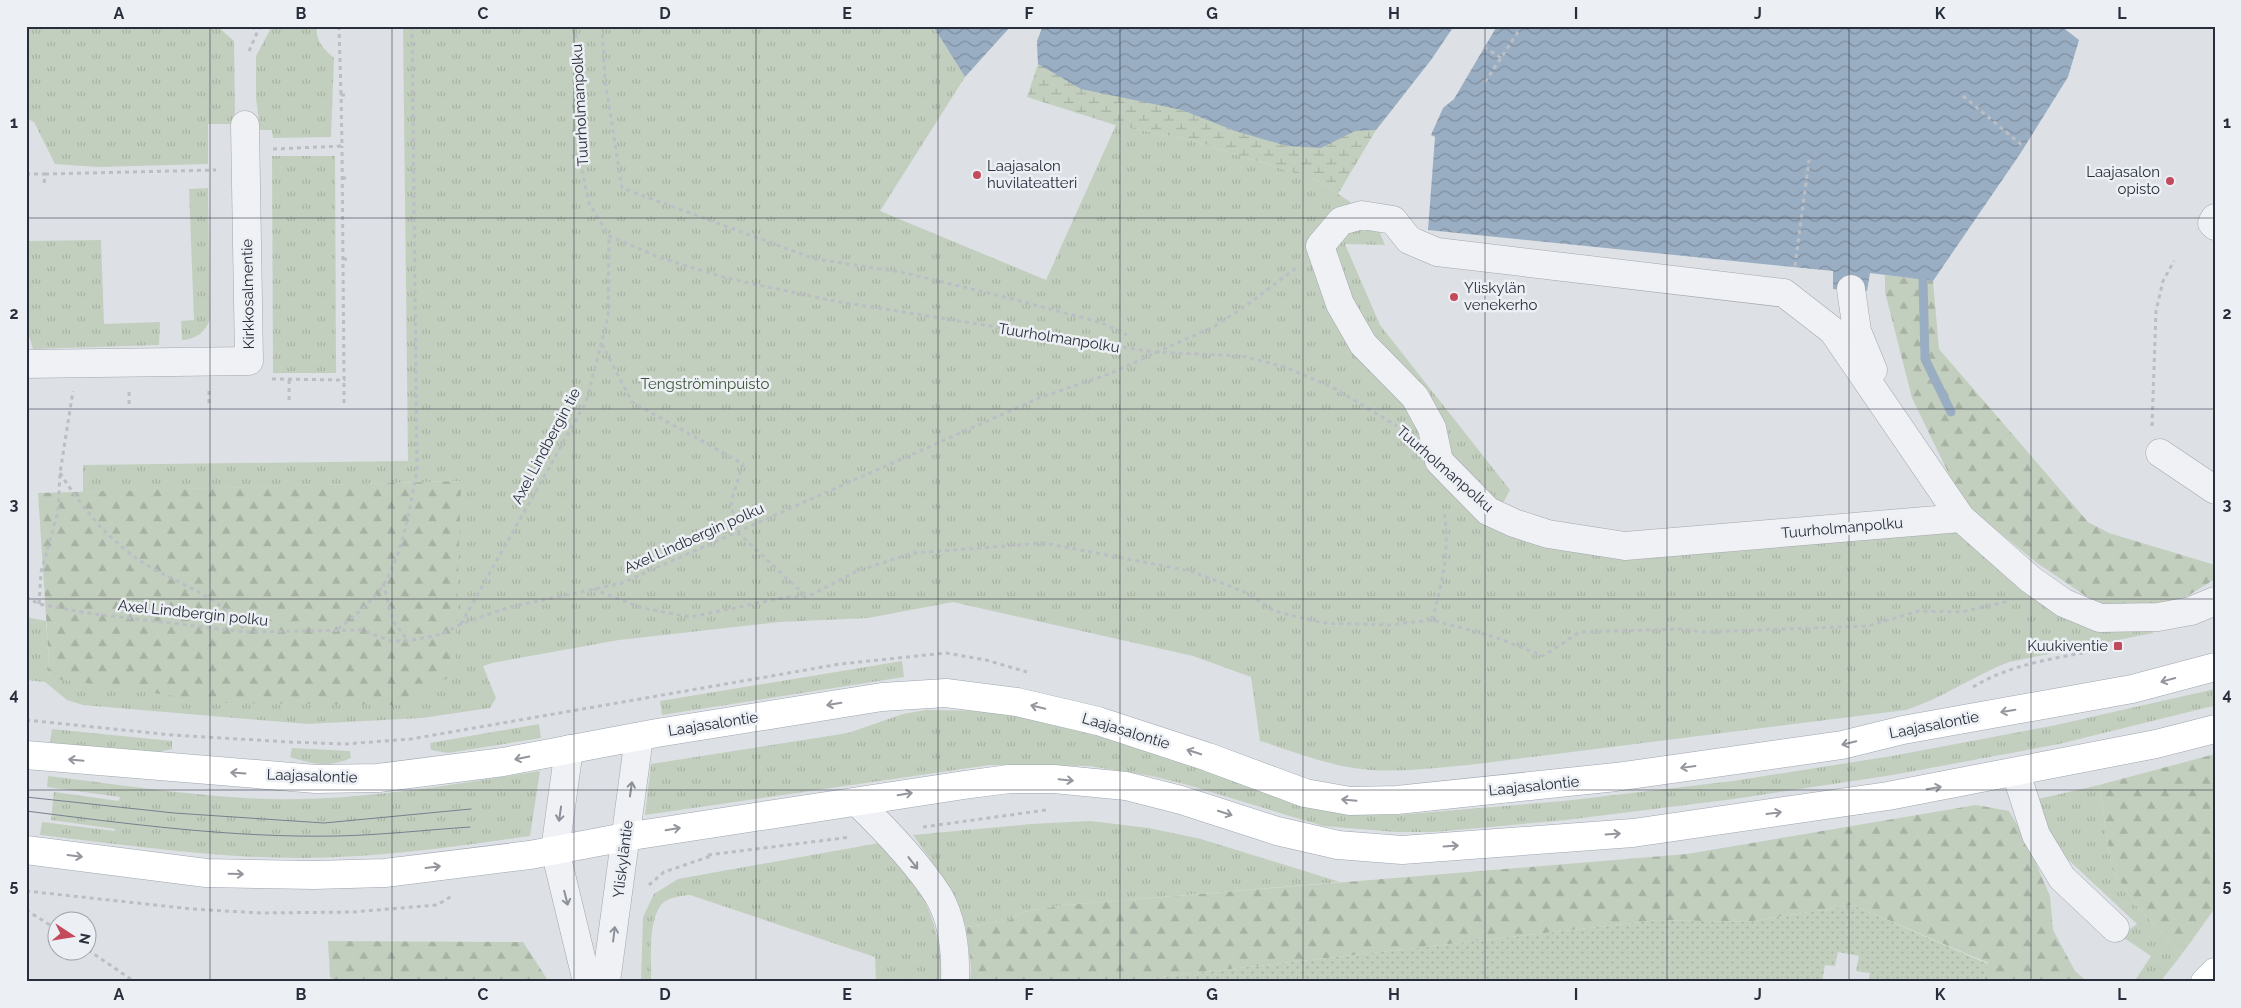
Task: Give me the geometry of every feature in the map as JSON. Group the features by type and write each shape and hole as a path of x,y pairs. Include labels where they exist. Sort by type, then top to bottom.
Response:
{"main road":[{"name":"Laajasalontie","path":"26,755 204,771 348,779 422,773 503,762 639,737 882,697 918,693 972,695 1017,702 1098,721 1208,756 1305,793 1350,801 1397,800 1616,778 1842,745 1903,730 2132,689 2215,667"},
{"path":"26,850 206,873 314,876 385,872 554,850 625,837 982,782 1054,779 1126,786 1182,800 1277,831 1338,845 1402,850 1633,833 1888,796 2016,773 2156,744 2215,729"},
{"path":"2205,982 2215,972"}],"street":[{"name":"Kirkkosalmentie","path":"26,364 249,361 245,148"},
{"path":"1439,461 1432,428 1415,397 1363,344 1340,304 1320,246 1341,221 1362,215 1393,220 1409,240 1437,252 1784,293 1833,331 1961,518 2030,579 2064,603 2100,618 2158,617 2191,611 2215,601"},
{"path":"2215,218 2212,224 2215,226"},
{"path":"1851,290 1857,331 1892,418"},
{"path":"2160,453 2215,490"},
{"name":"Tuurholmanpolku","path":"1439,461 1488,510 1514,524 1548,534 1625,546 1961,518"},
{"name":"Yliskyläntie","path":"606,982 639,737"},
{"path":"569,749 554,850 588,982"},
{"path":"2016,773 2036,835 2062,878 2115,928"},
{"path":"857,802 888,832 938,896 951,930 955,982"}],"path":[{"path":"252,26 257,32"},
{"path":"249,51 260,26"},
{"path":"339,26 344,404"},
{"path":"338,630 363,609 383,583 399,549 406,526 417,470 412,26"},
{"name":"Tuurholmanpolku","path":"576,26 581,165 589,203 609,236 661,258 726,278 834,301 1154,352 1242,356 1285,367 1334,388 1399,427"},
{"path":"602,26 605,80 622,188 815,258 901,272 995,295 1102,323 1127,335"},
{"path":"1485,82 1522,26"},
{"path":"1484,47 1501,58"},
{"path":"341,95 347,95"},
{"path":"1963,96 2024,147"},
{"path":"26,174 45,174 245,148 342,146"},
{"path":"1794,267 1808,160"},
{"path":"44,184 45,174"},
{"path":"342,178 348,178"},
{"name":"Axel Lindbergin tie","path":"461,624 586,402 608,317 609,236"},
{"name":"Axel Lindbergin polku","path":"26,597 39,604 87,613 245,632 362,630 391,641 408,641 442,634 461,624 510,607 622,583 1039,398 1109,374 1215,326 1292,272 1320,246"},
{"path":"343,260 349,259"},
{"path":"2160,453 2154,448 2152,441 2156,311 2163,281 2174,261"},
{"path":"602,343 632,402 743,464 731,501 736,531 807,597"},
{"path":"344,352 350,352"},
{"path":"249,361 274,380 344,380"},
{"path":"289,380 289,404"},
{"path":"209,384 209,405"},
{"path":"39,604 41,572 58,512 60,473 74,385"},
{"path":"129,385 129,406"},
{"path":"1432,620 1444,574 1448,538 1439,461"},
{"path":"60,473 84,510 114,540 145,564 214,599 236,619 245,632"},
{"path":"592,589 642,608 691,617 787,597 807,597 857,571 913,553 1044,543 1191,571 1247,593 1274,611 1323,623 1388,625 1432,620 1495,637 1544,656 1580,632 1681,629 1704,632 1868,626 1919,611 1961,612 2001,602 2024,601 2052,594"},
{"path":"383,583 393,621 408,641"},
{"path":"1970,688 1987,678 2015,667 2109,648"},
{"path":"26,720 172,735 345,744 411,739 643,700"},
{"path":"645,889 664,872 711,856 1053,810"},
{"path":"703,854 711,856"},
{"path":"26,891 192,909 261,913 353,912 437,905 452,895"},
{"path":"26,910 48,924"},
{"path":"98,957 135,982"}],"green space":[{"path":"26,26 217,26 234,41 235,112 231,124 208,124 208,164 98,167 55,164 34,122 26,118"},
{"path":"272,26 317,26 319,40 334,58 331,137 273,138 272,130 260,130 256,98 256,56"},
{"name":"Tengströminpuisto","path":"403,26 933,26 965,77 880,211 1046,280 1116,125 1191,140 1317,180 1373,217 1385,245 1345,244 1380,325 1510,490 1503,503 1518,538 1925,529 1957,533 2052,609 2152,629 2153,633 2009,662 1906,710 1469,765 1402,770 1348,767 1322,761 1260,741 1251,677 1193,656 953,602 868,618 780,622 619,640 492,663 483,666 496,698 490,708 422,718 307,724 83,705 67,700 45,682 26,680 26,617 46,621 50,678 461,481 83,492 83,465 408,461"},
{"path":"1043,26 1403,96 1376,130 1338,194 1317,180 1191,140 1115,125 1027,97 1038,64 1037,41"},
{"path":"272,156 335,156 336,373 273,373"},
{"path":"208,188 210,319 199,334 182,340 181,321 194,320 189,189"},
{"path":"101,240 104,324 160,322 159,345 33,349 26,326 26,241"},
{"path":"1885,275 1933,281 1939,349 2088,522 2109,533 2215,565 2215,579 2178,602 2102,607 2037,563 1963,503 1912,398 1885,292"},
{"path":"461,481 455,673 407,705 222,703 50,678 38,493"},
{"path":"902,661 904,677 662,715 660,701"},
{"path":"2215,689 2215,706 2059,744 1893,775 1734,799 1566,820 1434,832 1396,832 1323,826 1188,785 1152,776 1089,766 990,765 645,815 651,764 848,733 903,714 926,710 989,711 1030,717 1101,737 1262,790 1356,812 1396,815 1564,801 1733,781 1892,756 2056,725"},
{"path":"539,724 541,738 448,753 431,750 430,743"},
{"path":"52,729 172,741 172,749 145,755 50,742"},
{"path":"292,748 350,751 351,758 328,764 306,762 290,757"},
{"path":"2215,754 2215,908 2182,954 2138,908 2112,869 2099,785"},
{"path":"540,771 530,836 444,848 329,858 235,856 40,835 42,822 115,831 115,829 51,820 54,792 119,801 120,797 47,787 48,776 196,794 282,799 356,796 393,792"},
{"path":"2099,785 2112,869 2138,908 2182,954 2160,982 2134,982 2151,956 2121,936 2137,924 2060,852 2034,800"},
{"path":"1976,805 2009,811 2024,836 2050,896 2053,930 2075,971 2088,982 1982,982 1988,963 1853,905 1747,922 1659,920 1117,982 970,982 971,967 966,927 1008,921 1023,912 1066,905 1687,854"},
{"path":"1090,821 1149,828 1201,839 1340,882 1066,905 1023,912 1008,921 966,927 947,883 913,835 1031,824"},
{"path":"879,843 901,866 920,891 926,903 938,942 943,982 876,982 875,957 690,895 678,896 661,905 652,932 651,982 641,982 643,917 654,894 678,879"},
{"path":"1853,905 1988,964 1982,982 1868,982 1870,973 1856,971 1859,956 1838,952 1835,966 1825,965 1822,982 1117,982 1659,920 1747,922"},
{"path":"328,941 523,942 549,982 337,982 330,977"}],"water":[{"path":"933,26 1011,26 965,77"},
{"path":"1043,26 1454,26 1431,60 1376,130 1355,131 1321,148 1287,146 1235,131 1182,110 1081,89 1038,64 1037,41"},
{"path":"1497,26 2061,26 2079,40 2068,77 2020,154 1933,281 1870,273 1867,291 1833,289 1833,271 1428,230 1435,137 1431,135 1443,108 1454,99"}],"waterway":[{"path":"1923,280 1925,359 1951,412"}],"tram line":[{"path":"26,797 174,813 324,823 471,809"},
{"path":"26,811 103,821 259,835 337,836 470,827"}],"place":[{"name":"Laajasalon huvilateatteri","path":"977,175"},
{"name":"Laajasalon opisto","path":"2170,181"},
{"name":"Yliskylän venekerho","path":"1454,297"},
{"name":"Kuukiventie","path":"2118,646"}]}
